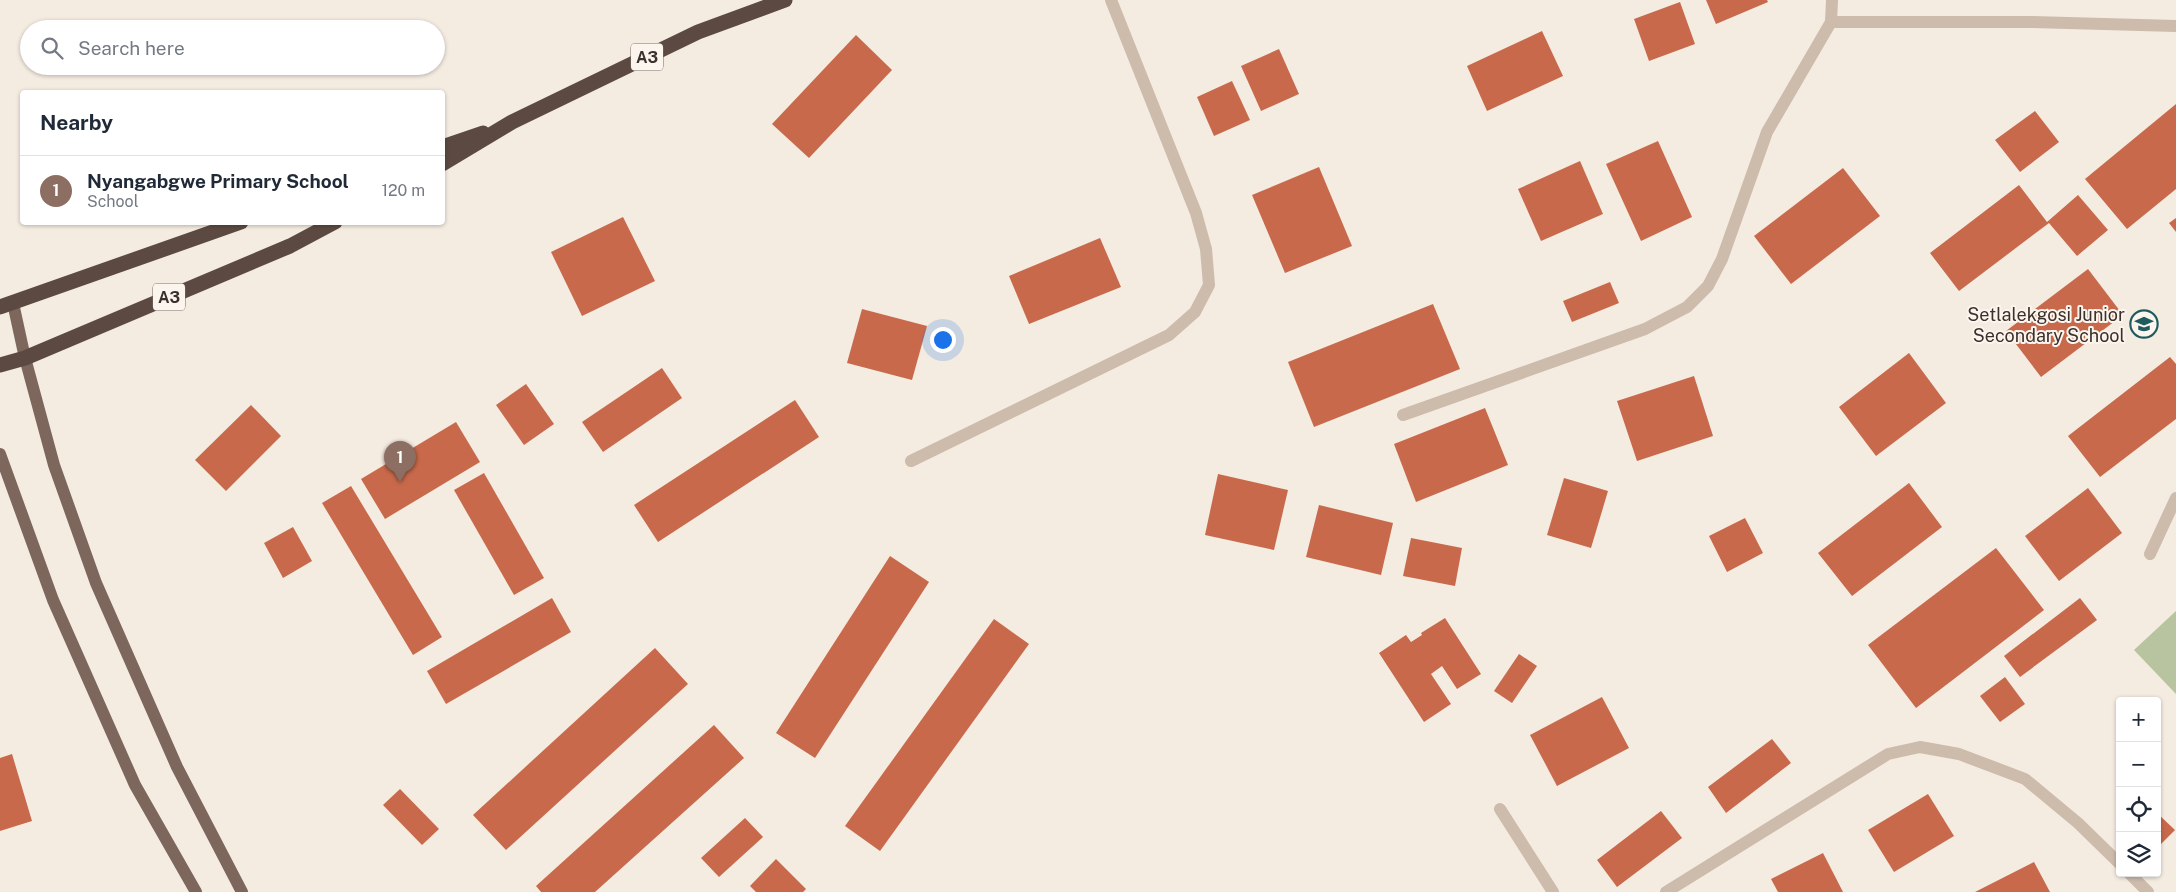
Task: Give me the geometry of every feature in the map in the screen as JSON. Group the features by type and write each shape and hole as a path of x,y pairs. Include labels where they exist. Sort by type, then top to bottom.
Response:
{"highway":[{"name":"A3","path":"445,162 512,122 698,32 785,0"},
{"name":"A3","path":"445,146 512,122"},
{"path":"7,305 233,225"},
{"name":"A3","path":"0,365 25,358 290,246 329,225"}],"main road":[{"path":"7,305 25,358 54,465 96,583 177,767 242,892"},
{"path":"0,454 53,600 135,785 196,892"}],"street":[{"path":"911,461 1169,335 1195,312 1209,284 1206,249 1196,213 1111,0"},
{"path":"1403,415 1645,329 1687,307 1708,286 1722,259 1767,132 1831,22 1832,0"},
{"path":"1831,22 2032,22 2176,26"},
{"path":"2150,554 2176,498"},
{"path":"1666,892 1888,754 1920,747 1959,754 2025,779 2078,823 2116,860"},
{"path":"1500,809 1553,892"},
{"path":"2133,877 2148,892"}],"green space":[{"path":"2176,611 2176,694 2134,650"}],"building":[{"path":"1706,0 1767,0 1768,2 1716,24"},
{"path":"1680,2 1695,44 1649,61 1634,19"},
{"path":"1542,31 1563,76 1487,111 1467,66"},
{"path":"856,35 892,70 809,158 772,124"},
{"path":"1279,49 1299,94 1261,111 1241,66"},
{"path":"1232,81 1250,120 1214,136 1197,97"},
{"path":"2176,104 2176,189 2127,229 2085,179"},
{"path":"2035,111 2059,142 2020,172 1995,140"},
{"path":"1658,141 1692,217 1641,241 1606,164"},
{"path":"1580,161 1603,214 1541,241 1518,189"},
{"path":"1319,167 1352,246 1285,273 1252,195"},
{"path":"1843,168 1880,216 1791,284 1754,236"},
{"path":"2019,185 2047,222 2078,195 2108,230 2077,256 2049,223 1959,291 1930,253"},
{"path":"623,217 655,281 582,316 551,252"},
{"path":"2176,218 2176,232 2169,223"},
{"path":"1100,238 1121,287 1029,324 1009,276"},
{"path":"2088,269 2123,315 2041,377 2006,331"},
{"path":"1610,282 1619,303 1572,322 1563,301"},
{"path":"1433,304 1460,369 1314,427 1288,362"},
{"path":"862,309 927,326 912,380 847,363"},
{"path":"1909,353 1946,403 1876,456 1839,407"},
{"path":"2170,357 2176,364 2176,419 2100,477 2068,436"},
{"path":"662,368 682,398 603,452 582,422"},
{"path":"1694,376 1713,436 1637,461 1617,401"},
{"path":"526,384 554,424 524,445 496,405"},
{"path":"795,400 819,437 658,542 634,505"},
{"path":"251,405 281,436 226,491 195,460"},
{"path":"1485,408 1508,465 1416,502 1394,444"},
{"path":"456,422 480,462 385,519 361,479"},
{"path":"484,473 544,578 514,595 454,490"},
{"path":"1218,474 1288,490 1274,550 1205,535"},
{"path":"1564,478 1608,491 1591,548 1547,535"},
{"path":"1909,483 1942,527 1852,596 1818,553"},
{"path":"351,486 442,637 413,655 322,503"},
{"path":"2088,488 2122,533 2059,581 2025,536"},
{"path":"1319,505 1393,523 1381,575 1306,557"},
{"path":"1745,518 1763,553 1727,572 1709,536"},
{"path":"293,527 312,561 283,578 264,543"},
{"path":"1411,538 1462,548 1455,586 1403,576"},
{"path":"1996,548 2044,610 1916,708 1868,645"},
{"path":"890,556 929,582 815,758 776,733"},
{"path":"552,598 571,632 446,704 427,671"},
{"path":"2080,598 2097,620 2020,677 2004,656"},
{"path":"1445,618 1481,674 1457,689 1442,666 1431,674 1451,704 1424,722 1379,653 1406,635 1411,642 1422,635 1421,633"},
{"path":"994,619 1029,644 880,851 845,826"},
{"path":"655,648 688,684 506,850 473,815"},
{"path":"1519,654 1537,666 1512,703 1494,691"},
{"path":"2005,677 2025,704 2000,722 1980,696"},
{"path":"1602,697 1629,748 1557,786 1530,735"},
{"path":"714,725 744,758 595,892 541,892 536,886"},
{"path":"1772,739 1791,763 1726,813 1708,787"},
{"path":"12,754 32,821 0,831 0,758"},
{"path":"400,789 439,829 422,845 383,805"},
{"path":"1928,794 1954,836 1894,872 1868,830"},
{"path":"1661,811 1682,838 1617,887 1597,860"},
{"path":"2161,817 2175,830 2161,844"},
{"path":"745,818 763,837 719,877 701,858"},
{"path":"1823,853 1843,892 1778,892 1771,879"},
{"path":"776,859 806,889 803,892 756,892 750,886"},
{"path":"2034,862 2050,892 1975,892"}],"place":[{"name":"Setlalekgosi Junior Secondary School","path":"2144,324"},
{"name":"Nyangabgwe Primary School","path":"400,482"}]}
